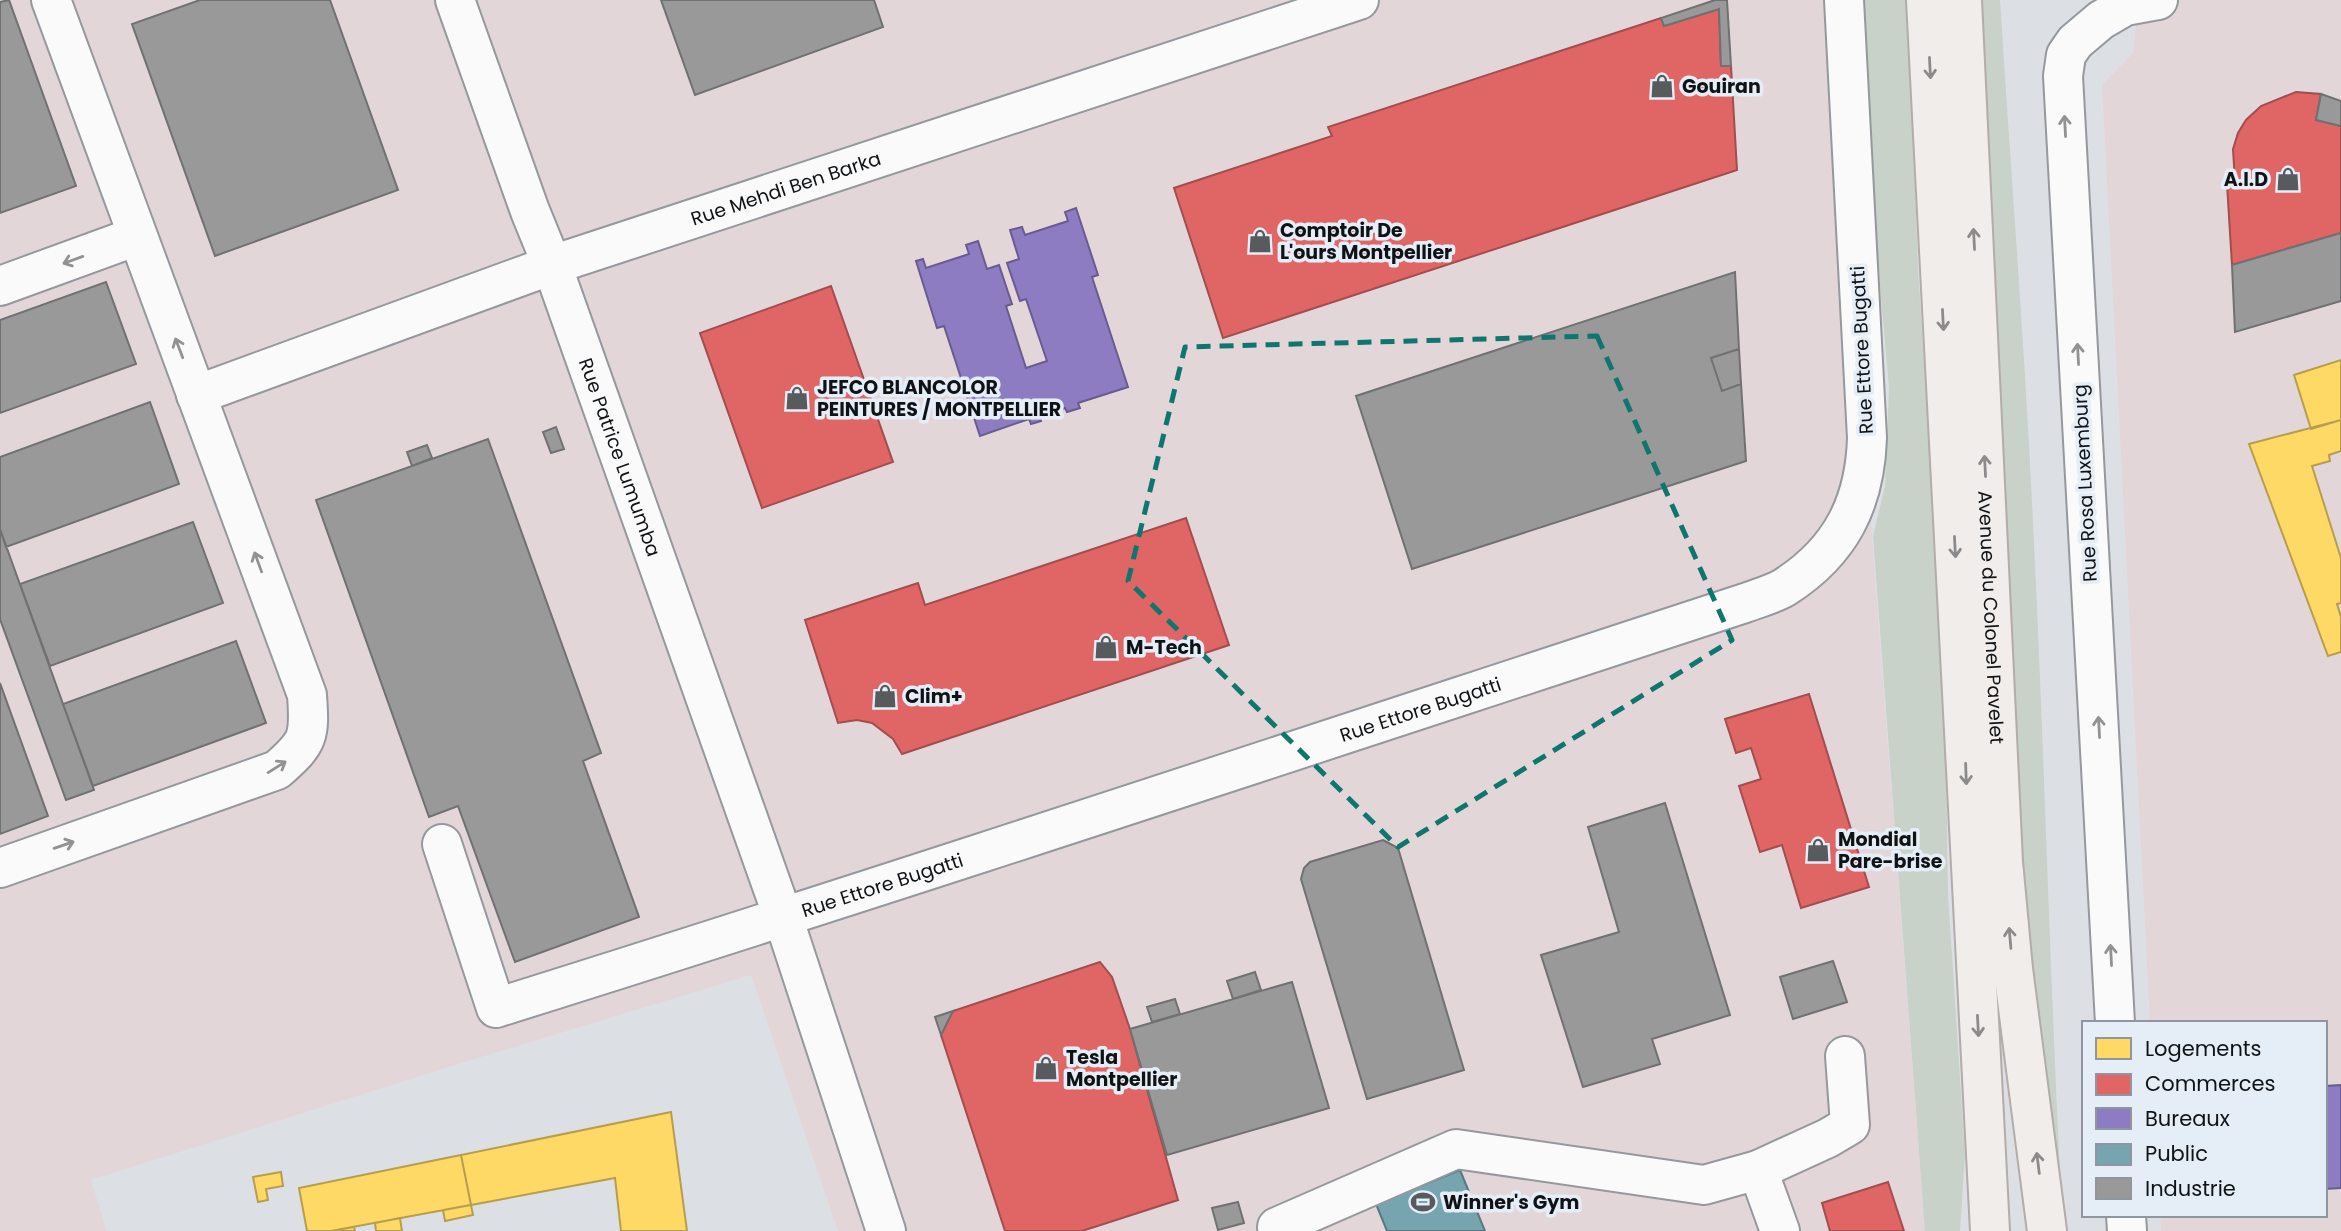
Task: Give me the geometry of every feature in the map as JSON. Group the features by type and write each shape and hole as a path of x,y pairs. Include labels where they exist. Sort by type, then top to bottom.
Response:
{"main road":[{"name":"Avenue du Colonel Pavelet","path":"1926,0 1990,1231"},
{"name":"Avenue du Colonel Pavelet","path":"1962,0 2003,862 2013,969 2047,1231"}],"street":[{"path":"0,868 277,770 299,751 309,727 307,695 207,392 137,236 51,0"},
{"name":"Rue Patrice Lumumba","path":"455,0 783,917"},
{"name":"Rue Mehdi Ben Barka","path":"207,392 552,265 1359,0"},
{"name":"Rue Ettore Bugatti","path":"886,1231 783,917 1745,603 1784,587 1809,568 1847,525 1862,490 1867,438 1844,0"},
{"name":"Rue Rosa Luxemburg","path":"2115,1021 2063,76 2066,55 2075,41 2101,20 2125,6 2158,0"},
{"path":"0,286 137,236"},
{"path":"442,844 496,1008 783,917"},
{"path":"1277,1227 1456,1149 1704,1185 1758,1170 1850,1125 1844,1056"},
{"path":"1758,1170 1780,1231"}],"highlighted area":[{"path":"1597,336 1732,640 1398,847 1128,581 1185,347"}],"shaded area":[{"path":"0,0 1831,0 1925,1231 838,1231 751,975 91,1180 107,1231 0,1231"},
{"path":"1861,0 1908,0 1918,269 1945,686 1948,895 1965,1154 1960,1231 1925,1231 1873,536 1885,486 1889,388 1867,140"},
{"path":"1979,0 2000,0 2030,458 2060,1171 2037,1025 2015,779 2007,535 1992,309"},
{"path":"2139,0 2341,0 2341,1231 2161,1231 2160,1217 2327,1217 2327,1021 2150,1021 2102,85 2133,53"}],"building: Logements":[{"path":"2341,360 2341,420 2311,429 2294,375"},
{"path":"2341,420 2341,451 2329,455 2330,461 2312,466 2341,558 2341,603 2337,604 2341,617 2341,652 2328,656 2249,444"},
{"path":"671,1112 687,1231 621,1231 615,1178 471,1205 461,1155"},
{"path":"461,1155 471,1205 331,1231 307,1231 299,1188"},
{"path":"281,1172 283,1186 266,1189 268,1200 258,1202 253,1177"},
{"path":"471,1205 473,1215 445,1221 443,1210"},
{"path":"400,1218 402,1231 376,1231 375,1223"},
{"path":"354,1227 355,1231 331,1231"}],"building: Commerces":[{"path":"1719,9 1721,66 1731,66 1737,170 1223,338 1174,188 1332,136 1328,127 1661,18 1664,26"},
{"name":"A.I.D","path":"2296,92 2321,94 2316,120 2341,126 2341,233 2232,265 2227,184 2235,182 2233,149 2238,133 2246,120 2261,106"},
{"name":"JEFCO BLANCOLOR PEINTURES / MONTPELLIER","path":"831,286 893,462 762,508 700,333"},
{"path":"1186,518 1229,645 902,754 893,739 872,723 857,720 838,723 805,620 918,583 925,605"},
{"path":"1809,694 1869,887 1801,908 1782,845 1760,852 1739,786 1761,779 1751,748 1736,753 1725,719"},
{"name":"Tesla Montpellier","path":"1100,962 1112,977 1130,1029 1178,1200 1082,1231 1005,1231 941,1035 953,1011"},
{"path":"1888,1182 1904,1231 1830,1231 1822,1203"}],"building: Bureaux":[{"path":"1076,208 1098,275 1092,277 1128,387 1078,403 1080,408 1067,412 1065,408 1039,416 1041,421 1031,424 1029,419 980,436 944,326 937,328 916,261 923,259 926,268 969,254 966,245 978,241 987,269 999,265 1012,304 1006,306 1026,368 1047,361 1026,299 1020,301 1007,263 1019,259 1010,230 1022,227 1025,235 1068,221 1065,212"},
{"path":"2341,1085 2341,1188 2327,1189 2327,1086"}],"building: Public":[{"path":"1460,1170 1485,1231 1387,1231 1376,1204"}],"building: Industrie":[{"path":"9,0 76,186 0,213 0,2"},
{"path":"200,0 330,0 398,190 215,256 132,24"},
{"path":"661,0 874,0 883,27 695,95"},
{"path":"1715,0 1727,0 1731,66 1721,66 1719,9 1664,26 1661,18"},
{"path":"2321,94 2341,101 2341,126 2316,120"},
{"path":"2341,233 2341,301 2235,332 2232,265"},
{"path":"1735,272 1739,349 1711,358 1722,391 1741,384 1746,461 1412,569 1356,396"},
{"path":"106,282 136,364 0,413 0,320"},
{"path":"1739,349 1741,384 1722,391 1711,358"},
{"path":"150,402 179,484 6,547 0,529 0,457"},
{"path":"556,427 564,449 551,453 543,432"},
{"path":"488,439 601,753 583,761 639,917 515,962 458,806 429,817 316,500"},
{"path":"427,445 432,458 412,466 407,452"},
{"path":"193,522 223,603 50,666 20,584"},
{"path":"0,529 94,790 66,800 0,619"},
{"path":"236,641 266,723 93,786 63,704"},
{"path":"0,683 48,816 0,834"},
{"path":"1665,803 1730,1015 1652,1039 1660,1064 1583,1087 1541,955 1619,932 1588,827"},
{"path":"1383,840 1398,848 1464,1070 1367,1099 1301,879 1304,868 1310,862"},
{"path":"1833,961 1847,1002 1793,1019 1780,977"},
{"path":"1255,972 1261,990 1233,999 1227,981"},
{"path":"1292,982 1329,1108 1167,1155 1130,1029"},
{"path":"1175,999 1180,1014 1152,1022 1147,1007"},
{"path":"953,1011 941,1035 935,1017"},
{"path":"1238,1202 1244,1223 1218,1230 1212,1208"}],"place":[{"name":"Gouiran","path":"1662,86"},
{"name":"A.I.D","path":"2288,179"},
{"name":"Comptoir De L'ours Montpellier","path":"1260,241"},
{"name":"JEFCO BLANCOLOR PEINTURES / MONTPELLIER","path":"797,398"},
{"name":"M-Tech","path":"1106,647"},
{"name":"Clim+","path":"885,696"},
{"name":"Mondial Pare-brise","path":"1818,850"},
{"name":"Tesla Montpellier","path":"1046,1068"},
{"name":"Winner's Gym","path":"1423,1202"}]}
